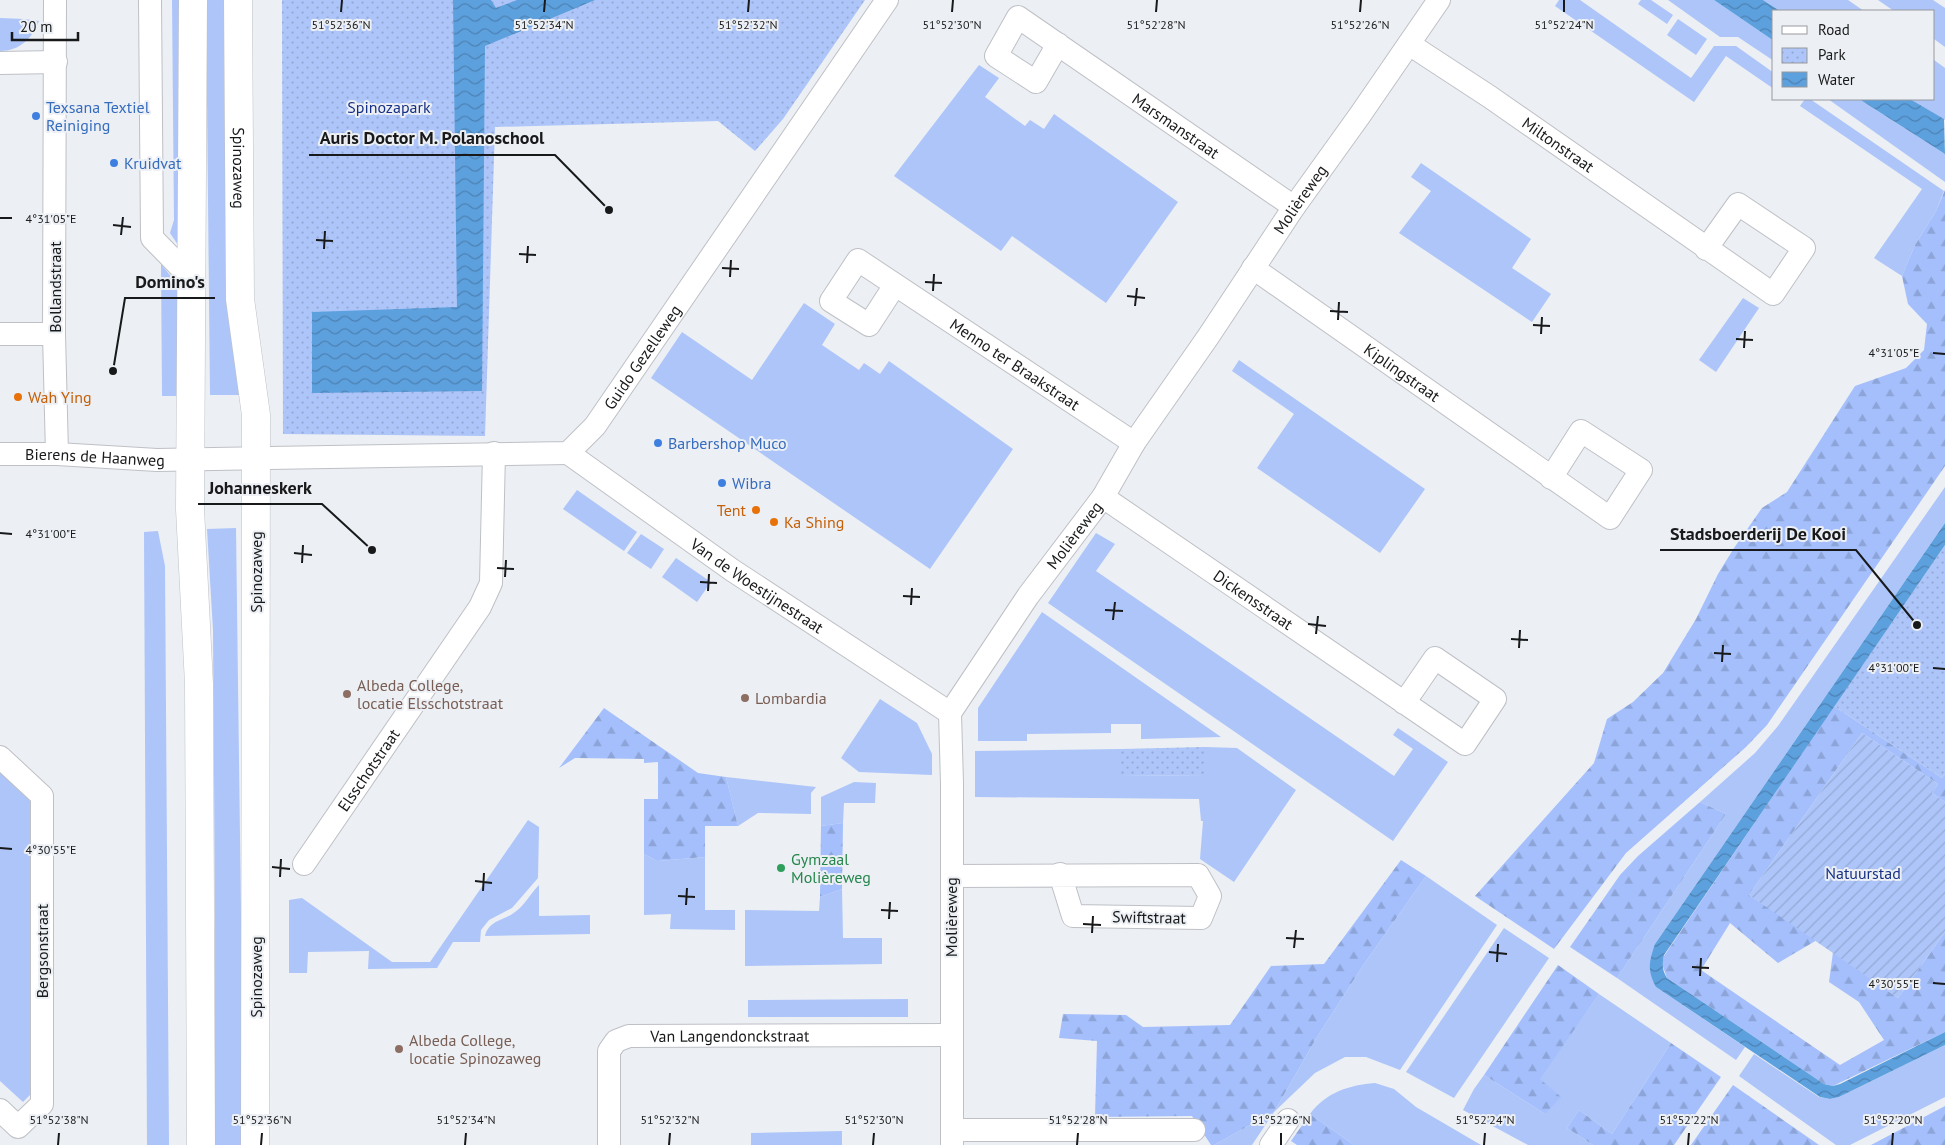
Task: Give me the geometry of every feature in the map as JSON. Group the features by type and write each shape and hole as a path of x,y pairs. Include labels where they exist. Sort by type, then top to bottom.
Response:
{"main road":[{"path":"193,0 193,280 190,509 199,684 201,1145"},
{"name":"Spinozaweg","path":"238,0 240,299 256,415 255,1145"}],"street":[{"name":"Bollandstraat","path":"55,0 54,334 57,454"},
{"path":"150,0 152,238 193,280"},
{"name":"Guido Gezelleweg","path":"568,453 595,426 887,0"},
{"name":"Molièreweg","path":"952,1137 952,784 950,714 1028,596 1103,497 1134,443 1294,207 1439,0"},
{"name":"Marsmanstraat","path":"1058,44 1294,207"},
{"name":"Miltonstraat","path":"1409,44 1490,98 1706,249"},
{"path":"0,63 56,62"},
{"name":"Kiplingstraat","path":"1253,268 1551,478"},
{"name":"Menno ter Braakstraat","path":"895,285 1134,443"},
{"path":"0,334 54,334"},
{"name":"Elsschotstraat","path":"304,864 480,607 491,583 494,453"},
{"path":"256,457 568,453"},
{"name":"Van de Woestijnestraat","path":"568,453 732,570 950,714"},
{"name":"Bierens de Haanweg","path":"0,454 57,454 157,460 256,457"},
{"name":"Dickensstraat","path":"1103,497 1404,703"},
{"name":"Bergsonstraat","path":"0,757 42,796 42,1104 18,1127 0,1110"},
{"name":"Swiftstraat","path":"952,876 1060,874 1198,875 1210,896 1201,918 1074,916 1060,874"},
{"name":"Van Langendonckstraat","path":"609,1145 609,1051 616,1041 629,1036 951,1035"},
{"path":"1271,1145 1288,1120"},
{"path":"952,1137 1194,1130"}],"green space":[{"path":"172,0 183,0 178,245 170,233 174,220"},
{"path":"206,0 227,0 243,395 210,395"},
{"name":"Spinozapark","path":"282,0 865,0 783,119 755,151 718,121 495,127 485,436 283,434"},
{"path":"1559,0 1580,0 1691,78 1714,46 1736,46 1772,72 1772,88 1726,56 1694,102 1555,6"},
{"path":"1641,0 1651,0 1673,15 1667,24 1638,4"},
{"path":"1668,0 1714,0 1772,40 1772,60 1738,37 1720,37"},
{"path":"1763,0 1848,0 1863,10 1778,10"},
{"path":"1878,0 1933,0 1945,8 1945,47 1935,40 1935,10 1893,10"},
{"path":"0,18 39,21 33,33 24,43 13,49 0,51"},
{"path":"1678,19 1707,39 1696,55 1667,35"},
{"path":"1935,61 1945,68 1945,120 1912,100 1935,100"},
{"path":"979,65 999,78 985,97 1025,126 1030,120 1044,129 1054,114 1178,202 1106,303 1012,236 1001,251 894,176"},
{"path":"1804,100 1811,100 1944,191 1936,211 1915,245 1902,276 1874,258 1922,189 1800,106"},
{"path":"1829,100 1861,100 1945,154 1945,182"},
{"path":"1421,163 1531,239 1512,268 1551,294 1532,322 1399,233 1431,191 1411,177"},
{"path":"1945,190 1945,466 1767,725 1746,747 1626,853 1554,949 1475,896 1594,763 1607,719 1633,702 1663,673 1696,619 1718,574 1734,548 1762,508 1787,492 1855,386 1906,368 1924,350 1927,324 1908,304 1902,276 1915,245 1936,211"},
{"path":"161,264 177,284 177,396 162,396"},
{"path":"1743,298 1759,308 1716,372 1699,360"},
{"path":"804,303 835,324 822,345 859,370 864,363 880,374 889,361 1013,449 930,569 651,378 682,332 752,380"},
{"path":"1239,360 1425,489 1380,553 1257,468 1294,414 1232,371"},
{"path":"1945,487 1945,523 1655,944 1656,987 1745,1047 1736,1060 1617,978 1726,814 1700,802 1755,753 1778,726"},
{"path":"577,490 637,532 624,551 563,509"},
{"path":"236,528 244,1145 214,1145 213,630 207,529"},
{"path":"158,531 165,566 169,1145 147,1145 144,532"},
{"path":"1096,533 1115,544 1096,571 1394,776 1413,749 1393,735 1398,728 1448,762 1393,841 1048,603"},
{"path":"641,534 664,549 651,569 627,553"},
{"path":"1945,545 1945,774 1942,778 1834,706"},
{"path":"676,558 711,582 697,602 662,577"},
{"path":"1042,612 1221,737 1141,739 1141,724 1111,724 1111,733 1027,734 1027,741 978,741 978,708"},
{"path":"880,699 917,723 932,754 932,775 859,772 841,758"},
{"path":"1834,706 1942,778 1945,774 1945,802 1932,793 1938,784 1862,733 1749,895 1817,940 1778,963 1730,923 1701,970 1840,1065 1884,1040 1859,1002 1829,982 1833,952 1898,998 1945,932 1945,1032 1833,1086 1824,1084 1667,978 1662,964 1664,956"},
{"path":"604,708 698,773 726,777 738,826 705,826 705,857 657,861 644,854 644,799 658,799 658,762 644,763 644,759 575,758 559,768"},
{"name":"Natuurstad","path":"1862,733 1938,784 1932,793 1945,802 1945,932 1898,998 1749,895"},
{"path":"1205,747 1237,748 1296,790 1234,882 1200,859 1203,821 1201,821 1199,799 975,797 975,751 1121,749 1122,776 1205,775"},
{"path":"1205,747 1206,775 1121,776 1121,749"},
{"path":"0,766 37,801 34,1091 23,1102 0,1081"},
{"path":"726,777 816,787 811,793 811,814 758,813 738,826"},
{"path":"854,782 876,783 875,803 844,803 843,823 821,826 821,797"},
{"path":"1700,802 1726,814 1617,978 1570,947 1620,875 1638,856"},
{"path":"528,820 539,827 538,878 512,908 489,920 481,930 480,942 453,942 437,968 368,969 369,951 308,952 307,973 289,973 289,900 302,898 392,962 430,962"},
{"path":"843,823 842,889 820,897 821,826"},
{"path":"644,854 657,861 705,857 705,910 735,910 735,930 670,929 671,914 644,915"},
{"path":"1401,860 1426,876 1364,964 1317,1037 1274,1112 1214,1145 1211,1145 1192,1116 1095,1117 1097,1041 1059,1038 1063,1014 1126,1015 1143,1027 1230,1025 1271,966 1324,964"},
{"path":"1426,876 1497,925 1400,1070 1366,1057 1345,1057 1315,1073 1274,1112 1317,1037 1364,964"},
{"path":"539,885 539,916 590,915 590,934 485,936 493,924 511,915"},
{"path":"842,889 843,938 882,938 882,964 745,966 745,910 819,911 820,897"},
{"path":"1504,928 1549,958 1454,1098 1406,1072"},
{"path":"1558,965 1599,994 1540,1079 1561,1097 1545,1114 1484,1075"},
{"path":"1599,994 1671,1043 1612,1134 1579,1110 1567,1128 1593,1145 1528,1145 1463,1110 1484,1075 1545,1114 1539,1079"},
{"path":"908,999 908,1017 748,1017 748,1000"},
{"path":"1671,1043 1721,1077 1674,1145 1593,1145 1567,1128 1579,1110 1612,1134"},
{"path":"1945,1045 1945,1097 1850,1145 1836,1145 1739,1076 1754,1054 1819,1097 1830,1099 1839,1097"},
{"path":"1375,1083 1394,1089 1416,1107 1481,1145 1354,1145 1310,1114 1323,1100 1339,1091"},
{"path":"1733,1085 1819,1145 1691,1145"},
{"path":"1945,1106 1945,1145 1871,1145"},
{"path":"1274,1112 1252,1145 1214,1145"},
{"path":"1310,1114 1354,1145 1297,1145 1291,1141"},
{"path":"842,1131 842,1145 751,1145 751,1133"}],"water":[{"path":"453,0 491,0 496,8 517,0 595,0 485,46 482,391 312,393 312,312 457,307"},
{"path":"1714,0 1763,0 1778,10 1772,10 1772,40"},
{"path":"1861,100 1912,100 1944,119 1945,154"},
{"path":"1945,523 1945,545 1664,955 1663,967 1667,978 1824,1084 1833,1086 1840,1084 1945,1032 1945,1045 1839,1097 1830,1099 1820,1097 1656,987 1650,971 1651,956 1655,944"}],"place":[{"name":"Texsana Textiel Reiniging","path":"36,116"},
{"name":"Kruidvat","path":"114,163"},
{"name":"Auris Doctor M. Polanoschool","path":"609,210"},
{"name":"Domino's","path":"113,371"},
{"name":"Wah Ying","path":"18,397"},
{"name":"Barbershop Muco","path":"658,443"},
{"name":"Wibra","path":"722,483"},
{"name":"Tent","path":"756,510"},
{"name":"Ka Shing","path":"774,522"},
{"name":"Johanneskerk","path":"372,550"},
{"name":"Stadsboerderij De Kooi","path":"1917,625"},
{"name":"Albeda College, locatie Elsschotstraat","path":"347,694"},
{"name":"Lombardia","path":"745,698"},
{"name":"Gymzaal Molièreweg","path":"781,868"},
{"name":"Albeda College, locatie Spinozaweg","path":"399,1049"}]}
